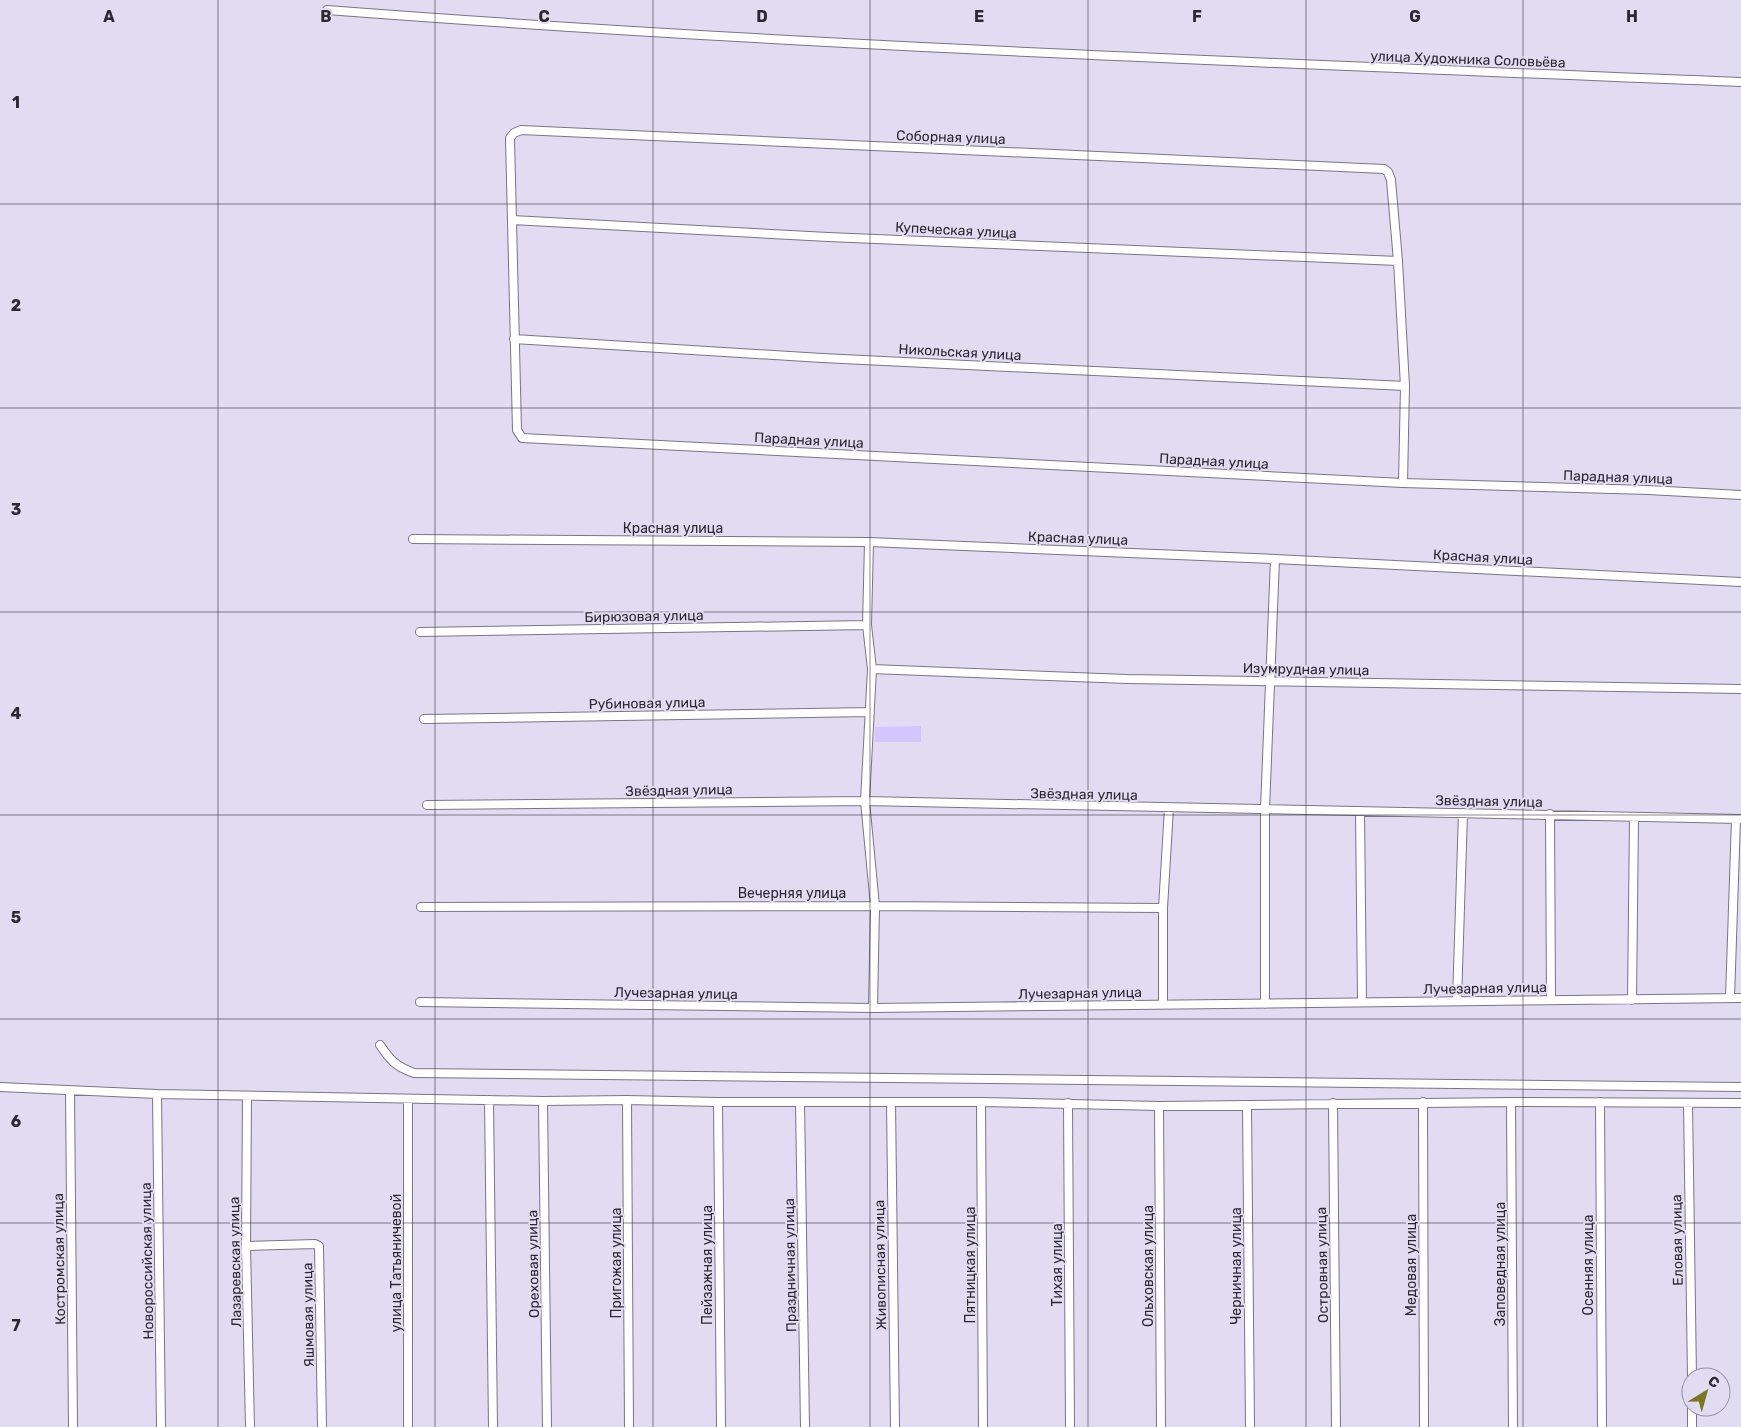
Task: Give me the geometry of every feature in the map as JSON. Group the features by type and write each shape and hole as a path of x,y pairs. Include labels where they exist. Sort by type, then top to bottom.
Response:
{"street":[{"name":"улица Художника Соловьёва","path":"327,10 543,26 1194,60 1741,82"},
{"name":"Соборная улица","path":"514,133 521,130 1379,168 1388,172 1391,180 1398,261"},
{"name":"Парадная улица","path":"514,133 510,138 510,144 517,430 519,436 525,439 1403,482 1741,495"},
{"name":"Купеческая улица","path":"512,220 828,237 1398,261"},
{"path":"1398,261 1405,386 1403,482"},
{"name":"Никольская улица","path":"514,339 812,357 1405,386"},
{"name":"Красная улица","path":"413,538 869,542 1274,559 1741,582"},
{"path":"869,542 867,625 872,669 865,801 874,906 873,1008"},
{"path":"1265,1004 1265,809 1274,559"},
{"name":"Бирюзовая улица","path":"420,632 867,625"},
{"name":"Изумрудная улица","path":"872,669 1127,679 1741,689"},
{"name":"Рубиновая улица","path":"424,719 870,712"},
{"name":"Звёздная улица","path":"427,805 865,801 1738,819"},
{"path":"1163,1004 1163,908 1169,808"},
{"path":"1360,811 1362,1002"},
{"path":"1457,1001 1462,812"},
{"path":"1550,814 1551,1000"},
{"path":"1632,1000 1634,817"},
{"path":"1730,998 1738,819"},
{"name":"Вечерняя улица","path":"421,907 874,906 1163,908"},
{"name":"Лучезарная улица","path":"420,1002 873,1008 1741,998"},
{"path":"380,1045 389,1058 399,1067 414,1073 1741,1088"},
{"path":"0,1087 157,1094 543,1101 981,1102 1159,1106 1423,1102 1741,1104"},
{"name":"Костромская улица","path":"70,1090 73,1427"},
{"name":"Новороссийская улица","path":"157,1094 161,1427"},
{"name":"Лазаревская улица","path":"247,1096 246,1246 250,1427"},
{"name":"улица Татьяничевой","path":"408,1099 408,1427"},
{"path":"489,1100 493,1427"},
{"name":"Пригожая улица","path":"627,1100 629,1427"},
{"name":"Ореховая улица","path":"543,1101 547,1427"},
{"name":"Пейзажная улица","path":"718,1102 721,1427"},
{"name":"Праздничная улица","path":"800,1102 805,1427"},
{"name":"Живописная улица","path":"891,1102 895,1427"},
{"name":"Пятницкая улица","path":"981,1102 983,1427"},
{"name":"Медовая улица","path":"1423,1102 1424,1427"},
{"name":"Заповедная улица","path":"1511,1102 1513,1427"},
{"name":"Осенняя улица","path":"1600,1102 1602,1427"},
{"name":"Тихая улица","path":"1068,1103 1070,1427"},
{"name":"Островная улица","path":"1333,1103 1336,1427"},
{"name":"Еловая улица","path":"1688,1103 1692,1367"},
{"name":"Черничная улица","path":"1247,1105 1250,1427"},
{"name":"Ольховская улица","path":"1159,1106 1161,1427"},
{"name":"Яшмовая улица","path":"246,1246 315,1244 319,1246 322,1427"}],"shaded area":[{"path":"921,726 921,742 875,742 875,727"}]}
